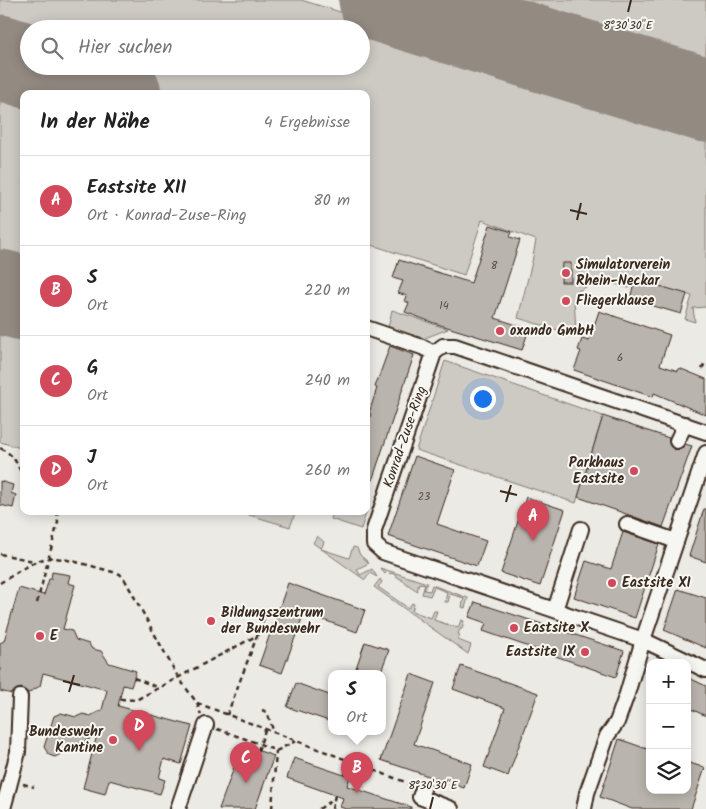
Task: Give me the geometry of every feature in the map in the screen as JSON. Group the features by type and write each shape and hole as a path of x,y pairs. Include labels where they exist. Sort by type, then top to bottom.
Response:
{"street":[{"path":"370,329 422,346 434,353 443,346 455,346 706,432"},
{"name":"Konrad-Zuse-Ring","path":"434,353 374,530 374,544 383,552 643,640 706,670"},
{"path":"677,441 685,424"},
{"path":"584,809 587,793 607,736 617,722 630,687 643,640 706,453"},
{"path":"627,524 676,541"},
{"path":"555,610 581,529"},
{"path":"3,809 18,752 20,697"},
{"path":"178,809 206,725"},
{"path":"423,789 420,797 451,809"}],"path":[{"path":"702,369 706,361"},
{"path":"0,448 11,453 20,468"},
{"path":"37,603 50,558 58,522 57,515"},
{"path":"0,554 36,562"},
{"path":"0,583 36,562 50,558 120,574 178,677 197,703 206,725 260,744 276,752"},
{"path":"227,714 265,615"},
{"path":"120,699 136,700 258,635"},
{"path":"134,678 159,688"},
{"path":"197,703 423,789"},
{"path":"262,710 267,712 274,733"},
{"path":"258,751 265,730"},
{"path":"276,752 296,741"},
{"path":"272,809 276,752"},
{"path":"345,775 350,761"},
{"path":"23,784 34,787"},
{"path":"332,809 335,795"},
{"path":"319,809 333,800"}],"shaded area":[{"path":"0,0 301,0 366,20 20,20 20,75 370,75 370,21 706,124 706,307 693,308 695,322 685,319 692,296 636,280 629,288 605,281 594,283 578,291 574,298 576,331 558,330 518,318 536,240 482,220 464,275 372,245 370,250 370,90 20,90 20,448 0,442"},
{"path":"490,0 706,0 706,74 492,9"},
{"path":"392,310 448,329 423,340 388,328"},
{"path":"445,361 603,416 576,503 416,450"},
{"path":"250,515 294,515 290,527"},
{"path":"332,515 365,515 361,529 331,519"},
{"path":"317,536 324,542 321,549 313,543"},
{"path":"353,547 357,548 360,555 369,563 357,569 360,575 372,569 377,577 370,573 365,580 322,549 349,558"},
{"path":"380,568 427,583 424,590 430,591 432,585 468,598 465,608 462,607 464,598 450,594 448,602 445,602 447,592 434,587 430,596 422,594 425,584 419,583 417,591 392,573 390,574 387,571 385,574"},
{"path":"380,579 382,582 378,587 408,608 412,603 414,604 412,611 431,618 434,611 437,611 434,620 458,628 461,620 464,621 462,629 460,629 458,634 460,635 458,640 471,645 468,654 374,587"}],"building":[{"path":"490,225 512,232 510,237 520,240 495,318 529,329 522,350 434,323 405,312 409,303 405,301 407,296 398,293 403,281 393,278 399,260 471,283"},
{"name":"Simulatorverein Rhein-Neckar","path":"562,263 571,263 571,282 561,282"},
{"path":"635,279 687,294 681,314 630,299"},
{"path":"599,311 670,335 660,365 678,371 679,368 706,379 706,415 654,393 653,397 574,370 581,351 578,350 582,339 589,341"},
{"path":"390,346 414,355 370,487 370,410 377,388 375,387"},
{"name":"Parkhaus Eastsite","path":"603,416 669,438 670,446 674,449 682,448 685,444 692,446 663,527 578,497"},
{"path":"415,456 455,470 437,524 486,541 477,566 388,536"},
{"path":"0,481 13,485 11,493 16,495 13,508 0,505"},
{"path":"526,497 565,510 540,586 501,573"},
{"path":"704,509 706,509 706,562 689,556"},
{"name":"Eastsite XI","path":"623,532 659,544 635,618 574,597 586,561 611,569"},
{"path":"52,572 70,575 68,583 75,585 63,629 72,631 76,640 89,644 92,649 101,651 109,663 136,671 131,687 123,685 118,706 192,726 181,764 164,759 159,778 165,780 160,794 109,780 105,794 83,788 97,735 55,757 49,755 44,747 54,716 61,713 76,717 83,714 90,716 102,710 107,690 43,673 40,686 28,693 21,688 12,694 0,691 0,643 4,641 19,588 44,595"},
{"path":"288,583 365,610 357,632 304,613 282,673 259,665"},
{"path":"678,589 706,598 706,648 664,630"},
{"path":"475,602 624,651 616,677 483,631 486,623 469,617"},
{"path":"365,642 389,650 382,670 355,670"},
{"path":"461,666 538,693 508,776 484,767 505,708 453,689"},
{"path":"411,674 435,683 414,744 472,764 464,788 381,760"},
{"path":"691,679 706,686 706,716 691,709"},
{"path":"296,683 328,695 328,721 287,707"},
{"path":"619,739 646,749 646,794 691,794 691,763 705,768 691,809 632,809 600,797"},
{"path":"242,745 274,756 255,809 219,809"},
{"path":"294,758 350,777 347,786 411,807 411,809 346,809 340,807 343,798 287,778"}],"taxiway":[{"path":"404,7 436,13 450,10 465,0"}],"runway":[{"path":"381,0 706,100"},
{"path":"0,57 20,63"},
{"path":"58,75 106,90"},
{"path":"0,292 20,297"}],"place":[{"name":"Simulatorverein Rhein-Neckar","path":"566,273"},
{"name":"Fliegerklause","path":"566,301"},
{"name":"oxando GmbH","path":"500,331"},
{"name":"Parkhaus Eastsite","path":"634,471"},
{"name":"Eastsite XII","path":"533,541"},
{"name":"Eastsite XI","path":"612,583"},
{"name":"Bildungszentrum der Bundeswehr","path":"211,621"},
{"name":"Eastsite X","path":"514,628"},
{"name":"E","path":"40,636"},
{"name":"Eastsite IX","path":"585,652"},
{"name":"Bundeswehr Kantine","path":"113,740"},
{"name":"J","path":"139,751"},
{"name":"G","path":"246,783"},
{"name":"S","path":"357,793"}]}
